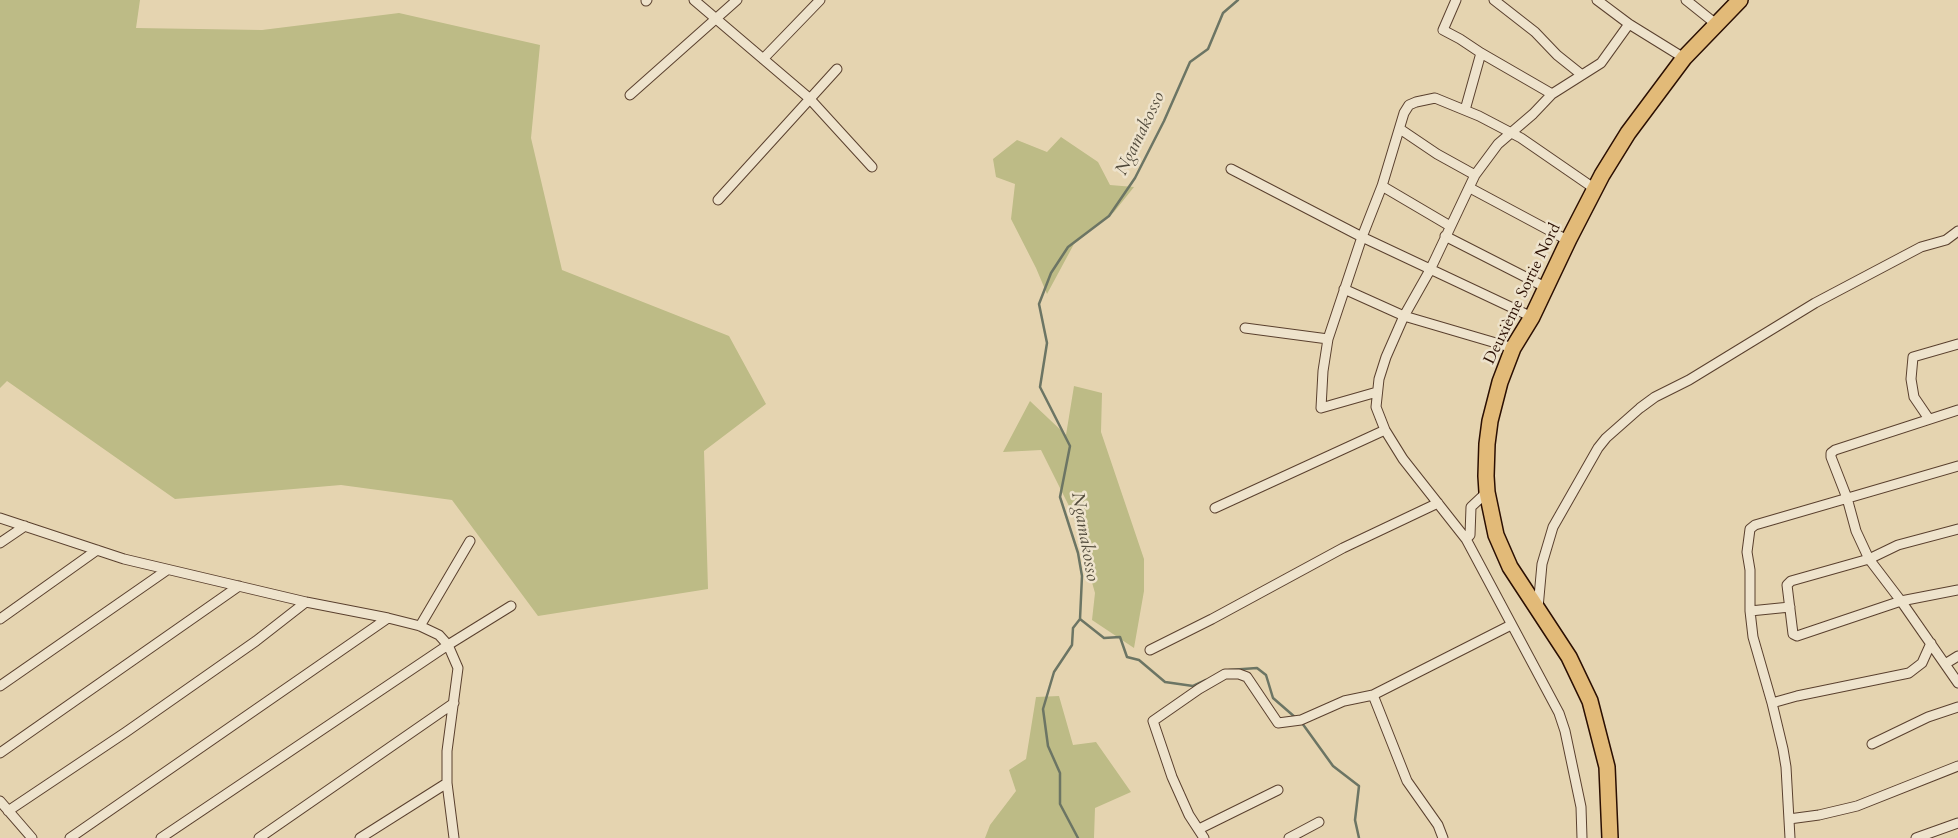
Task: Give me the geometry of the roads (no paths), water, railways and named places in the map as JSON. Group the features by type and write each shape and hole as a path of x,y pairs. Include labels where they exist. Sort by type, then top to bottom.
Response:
{"main road":[{"name":"Deuxième Sortie Nord","path":"1610,838 1607,767 1590,701 1569,657 1525,592 1502,552 1496,535 1487,492 1487,444 1490,421 1500,382 1513,348 1532,317 1595,188 1628,133 1684,58 1740,0"}],"street":[{"path":"694,0 809,98 872,167"},
{"path":"630,95 737,0"},
{"path":"763,59 820,0"},
{"path":"1456,0 1443,30 1552,94"},
{"path":"1494,0 1535,32 1557,55 1582,75"},
{"path":"1597,0 1629,24 1684,58"},
{"path":"1686,0 1716,24"},
{"path":"1582,838 1582,807 1559,713 1466,539 1412,472 1385,430 1376,407 1377,392 1386,357 1404,316 1430,270 1475,175 1492,151 1552,94 1601,63 1629,24"},
{"path":"1465,110 1481,53"},
{"path":"718,200 837,69"},
{"path":"1377,392 1321,408 1322,372 1328,339 1362,237 1382,186 1404,113 1409,105 1435,98 1465,110 1511,132 1595,188"},
{"path":"1400,129 1437,154 1475,175"},
{"path":"1232,169 1362,237 1532,317"},
{"path":"1382,186 1450,226"},
{"path":"1470,188 1569,241"},
{"path":"1538,610 1542,564 1553,527 1598,448 1606,438 1655,397 1689,380 1815,303 1921,247 1946,240 1958,231"},
{"path":"1445,236 1545,287"},
{"path":"1344,289 1404,316 1513,348"},
{"path":"1245,328 1328,339"},
{"path":"1929,420 1914,397 1911,379 1913,357 1958,344"},
{"path":"1958,410 1834,450 1831,453 1847,498 1856,531 1869,559 1931,642 1958,683"},
{"path":"1215,508 1385,430"},
{"path":"1790,838 1786,767 1772,704 1755,644 1750,611 1750,570 1747,552 1752,526 1958,466"},
{"path":"1466,539 1470,535 1471,507 1487,492"},
{"path":"1150,650 1212,619 1343,548 1438,503"},
{"path":"0,518 124,559 306,602 388,618 420,626 439,635 448,645 458,668 447,751 447,783 454,838"},
{"path":"0,543 25,526"},
{"path":"1958,529 1898,545 1869,559 1791,581 1787,585 1793,634 1797,636 1901,601 1958,590"},
{"path":"420,626 470,541"},
{"path":"0,619 97,550"},
{"path":"0,686 168,570"},
{"path":"0,753 239,586"},
{"path":"8,810 134,727 256,641 306,602"},
{"path":"161,838 448,645 511,606"},
{"path":"1750,611 1790,607"},
{"path":"70,838 388,618"},
{"path":"1204,838 1189,815 1172,777 1154,721 1199,689 1225,674 1239,674 1247,678 1278,723 1301,720 1344,701 1373,695 1511,626"},
{"path":"1772,704 1797,696 1909,673 1922,663 1931,642"},
{"path":"1945,664 1958,656"},
{"path":"1373,695 1407,781 1438,825 1443,838"},
{"path":"259,838 454,703"},
{"path":"1872,744 1928,717 1958,707"},
{"path":"1789,819 1819,815 1857,806 1958,766"},
{"path":"360,838 447,783"},
{"path":"1199,829 1278,790"},
{"path":"0,801 32,838"},
{"path":"1289,838 1319,822"},
{"path":"1916,838 1958,823"}],"waterway":[{"name":"Ngamakosso","path":"1078,838 1060,804 1060,773 1048,746 1043,709 1054,672 1072,645 1073,628 1080,619 1082,576 1078,553 1060,497 1070,446 1040,387 1047,343 1039,304 1051,273 1068,247 1109,216 1135,178 1164,121 1190,62 1208,49 1223,13 1238,0"},
{"path":"1080,619 1104,638 1120,637 1127,657 1139,660 1165,682 1193,686 1206,680"},
{"path":"1229,670 1257,668 1266,675 1273,698 1296,718"},
{"path":"1302,723 1333,766 1359,786 1355,820 1359,838"}]}
